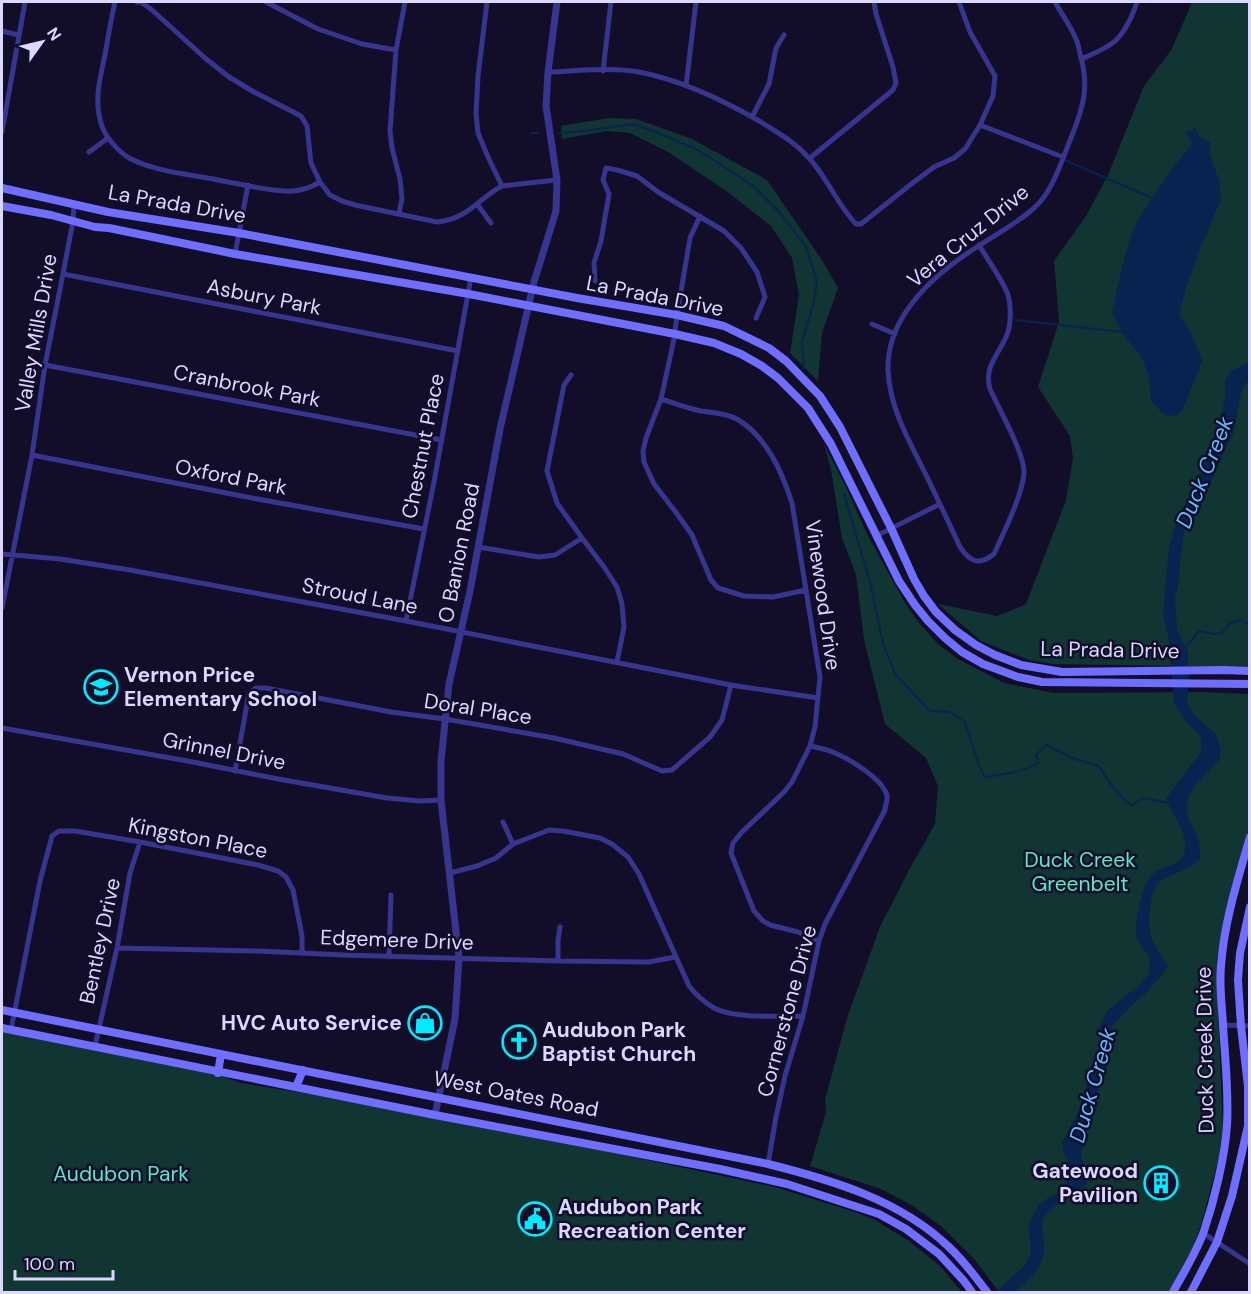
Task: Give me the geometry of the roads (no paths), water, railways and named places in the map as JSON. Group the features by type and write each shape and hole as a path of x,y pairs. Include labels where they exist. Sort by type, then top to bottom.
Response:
{"main road":[{"name":"La Prada Drive","path":"2,188 108,212 239,233 724,326 777,354 806,380 826,404 891,528 914,579 936,612 976,645 1021,665 1062,672 1250,671"},
{"name":"La Prada Drive","path":"2,206 51,215 95,227 235,254 469,294 714,343 762,366 796,394 808,408 831,444 899,581 928,621 962,652 983,664 1018,677 1042,682 1250,684"},
{"name":"Duck Creek Drive","path":"1173,1293 1203,1233 1225,1145 1227,1124 1220,987 1222,950 1235,890 1250,837"},
{"name":"Duck Creek Drive","path":"1191,1293 1217,1242 1239,1169 1248,1126 1245,1026 1238,980 1240,953 1250,907"},
{"name":"West Oates Road","path":"2,1010 768,1164 829,1180 905,1213 935,1234 958,1256 987,1293"},
{"name":"West Oates Road","path":"2,1028 787,1184 861,1208 894,1222 929,1245 952,1266 972,1293"},
{"path":"218,1072 221,1054"},
{"path":"296,1087 303,1070"},
{"path":"720,1169 753,1172 760,1171 768,1164 775,1175 787,1184"}],"street":[{"path":"2,132 25,2"},
{"path":"115,2 98,93 98,109 101,125 108,138 118,148 129,157 153,168 248,185 296,191 320,182"},
{"path":"137,2 141,2 152,10 205,58 230,77 301,116 307,126 311,163 320,182 330,195 342,201 437,222 465,214 502,186 557,180"},
{"path":"266,2 318,29 362,44 396,50"},
{"path":"399,214 402,198 400,179 390,131 396,50 405,2"},
{"path":"487,2 476,114 478,133 502,186"},
{"name":"O Banion Road","path":"435,1115 455,1019 459,958 441,800 441,761 445,719 449,684 500,429 532,289 556,211 557,180 546,105 557,2"},
{"path":"603,71 611,2"},
{"path":"686,86 696,2"},
{"path":"810,158 893,90 896,83 874,2"},
{"path":"548,72 638,72 686,86 721,100 792,142 810,158 850,218 856,224 861,224 926,173 954,158 965,149 980,125 993,96 995,76 970,32 959,2"},
{"name":"Vera Cruz Drive","path":"979,245 1008,295 1010,314 1008,332 989,368 987,380 1021,458 1024,471 1022,487 994,554 987,560 977,561 968,558 960,547 901,424 891,398 888,369 890,352 901,319 929,284 979,245 1034,208 1057,175 1081,112 1086,78 1076,37 1055,2"},
{"path":"1082,59 1110,45 1123,31 1137,2"},
{"path":"2,31 18,35"},
{"path":"752,117 769,84 776,48 784,35"},
{"path":"980,125 1063,157"},
{"path":"89,152 108,138"},
{"path":"595,281 594,263 601,241 609,194 603,180 606,168 637,176 658,192 724,231 741,248 757,272 765,297 756,318"},
{"path":"235,254 248,185"},
{"path":"477,204 491,223"},
{"name":"Valley Mills Drive","path":"2,608 32,455 45,365 73,221 74,205"},
{"path":"700,216 690,238 676,315 675,334 661,399 646,438 643,451 644,462 654,484 692,536 711,580 718,588 744,596 773,597 806,590"},
{"name":"Asbury Park","path":"63,274 458,351"},
{"name":"Chestnut Place","path":"406,621 471,277"},
{"path":"872,324 895,333"},
{"name":"Cranbrook Park","path":"45,365 442,440"},
{"path":"571,375 564,385 547,471 557,503 617,587 622,604 624,627 617,662"},
{"name":"Vinewood Drive","path":"661,399 736,419 753,432 776,461 792,504 819,677 815,727 810,746 792,782 733,843 731,854 754,911 763,921 819,941"},
{"name":"Oxford Park","path":"32,455 424,529"},
{"path":"876,536 940,504"},
{"path":"478,547 539,557 555,555 582,538"},
{"name":"Stroud Lane","path":"2,554 60,559 130,570 732,685 818,698"},
{"name":"Doral Place","path":"235,771 249,693 256,688 554,738 623,754 662,771 672,770 710,737 722,720 732,685"},
{"name":"Grinnel Drive","path":"2,728 387,798 441,800"},
{"name":"Cornerstone Drive","path":"768,1164 783,1086 803,1016 819,941 825,924 885,810 887,796 880,783 856,764 826,749 810,746"},
{"path":"503,822 513,844"},
{"path":"450,873 496,858 513,844 549,830 600,838 628,857 639,874 689,986 699,998 715,1008 730,1013 803,1016"},
{"name":"Kingston Place","path":"16,1012 42,872 51,836 59,831 75,831 140,842 278,871 286,877 293,890 302,936 302,954"},
{"name":"Bentley Drive","path":"95,1046 117,948 130,873 140,842"},
{"path":"389,957 391,895"},
{"path":"558,961 560,927"},
{"name":"Edgemere Drive","path":"117,948 558,961 649,962 675,957"},
{"path":"11,1030 16,1012"},
{"path":"1223,1025 1245,1026"},
{"path":"1203,1233 1250,1264"}],"water":[{"path":"1195,127 1199,136 1211,143 1209,152 1219,181 1221,199 1198,254 1179,316 1190,332 1202,361 1182,411 1174,416 1163,414 1151,400 1149,377 1142,358 1122,333 1112,312 1134,227 1173,167 1191,146 1191,139 1186,134 1187,130 1191,131"},
{"name":"Duck Creek","path":"1249,362 1249,380 1242,388 1233,435 1205,496 1184,531 1175,597 1177,630 1188,652 1187,702 1199,720 1216,734 1221,750 1220,758 1194,787 1187,803 1190,822 1199,841 1200,859 1190,867 1159,882 1153,892 1149,924 1151,936 1168,965 1147,992 1112,1026 1109,1062 1094,1102 1081,1153 1087,1184 1056,1205 1043,1219 1043,1259 1036,1271 1014,1292 996,1292 1024,1266 1031,1253 1029,1227 1039,1205 1060,1192 1069,1178 1072,1168 1064,1154 1062,1143 1079,1110 1100,1046 1100,1026 1107,1011 1149,974 1150,957 1141,947 1136,934 1138,913 1145,887 1155,872 1174,864 1182,858 1184,853 1183,832 1166,798 1201,752 1201,740 1199,734 1185,721 1174,703 1169,640 1163,614 1169,547 1178,518 1212,451 1225,399 1225,380 1231,371"}],"waterway":[{"path":"559,133 633,124 698,150 752,185 782,215 806,247 817,281 813,306 802,341 804,368"},
{"path":"531,133 538,133"},
{"path":"1067,161 1152,198"},
{"path":"1015,320 1122,332"},
{"path":"844,494 870,582 883,643 895,674 930,711 949,712 965,722 979,766 985,777 1019,771 1038,763 1036,755 1046,745 1075,759 1099,766 1117,792 1131,805 1143,798 1169,803"},
{"path":"1184,649 1199,631 1222,633 1230,623 1241,620 1248,624 1250,622"}],"place":[{"name":"Vernon Price Elementary School","path":"101,687"},
{"name":"HVC Auto Service","path":"425,1023"},
{"name":"Audubon Park Baptist Church","path":"519,1042"},
{"name":"Gatewood Pavilion","path":"1161,1183"},
{"name":"Audubon Park Recreation Center","path":"535,1219"}],"park label":[{"name":"Duck Creek Greenbelt","path":"1080,872"},
{"name":"Audubon Park","path":"121,1174"}]}
